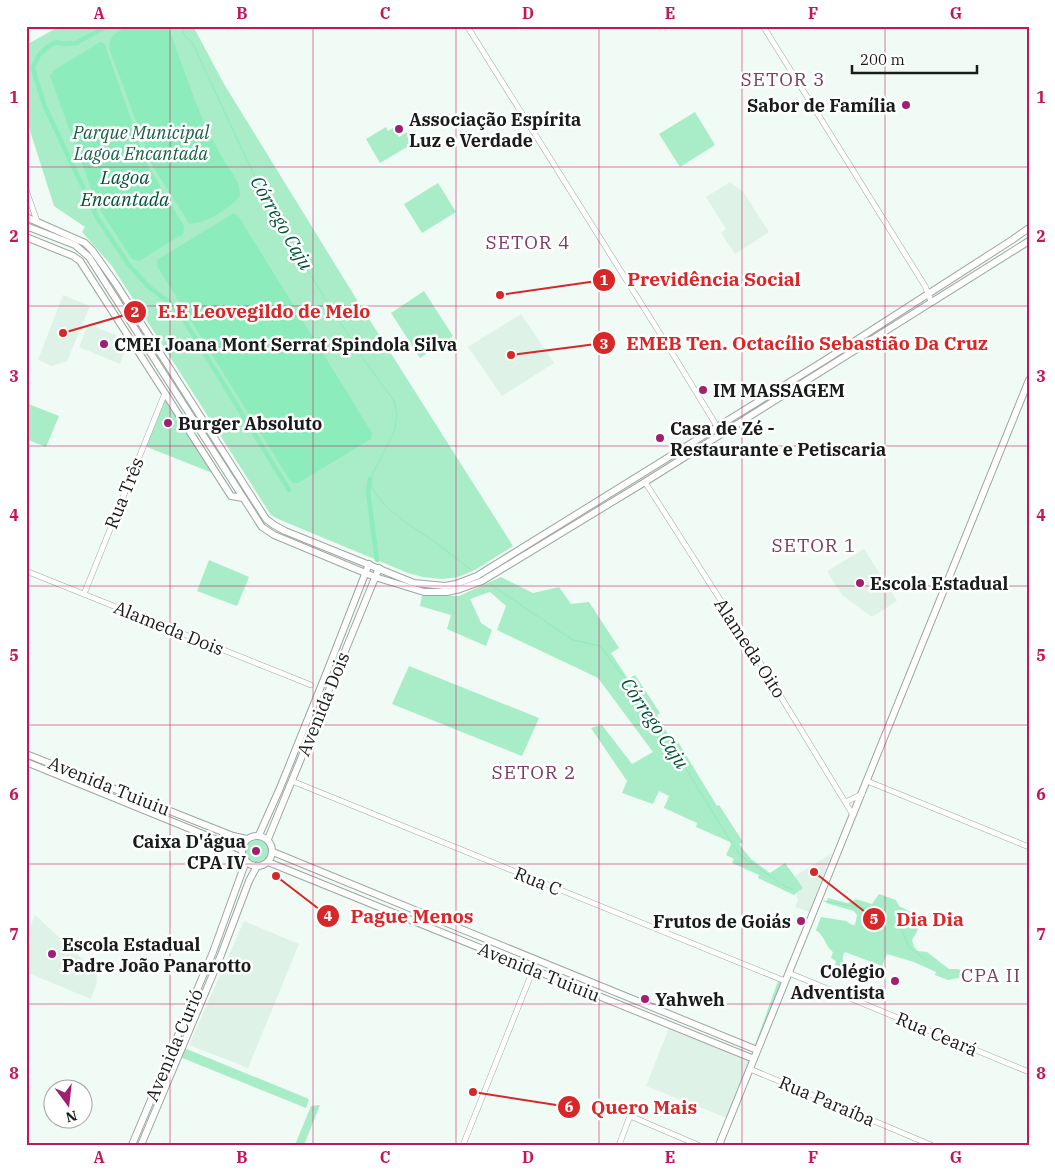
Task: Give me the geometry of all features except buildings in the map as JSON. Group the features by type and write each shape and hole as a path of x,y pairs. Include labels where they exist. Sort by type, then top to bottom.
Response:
{"main road":[{"path":"26,217 85,243 92,250 116,284 266,519 274,526 285,531 414,583 436,586 456,584 479,578 645,482 1029,241"},
{"path":"26,226 70,243 82,250 88,257 256,520 267,531 375,577 412,589 434,593 460,590 1029,228"},
{"path":"26,237 77,258 231,496 243,498"},
{"path":"110,289 116,284"},
{"path":"719,1145 1029,380"},
{"name":"Avenida Dois","path":"259,835 280,788 368,564"},
{"name":"Avenida Dois","path":"268,839 379,568"},
{"name":"Avenida Tuiuiu","path":"26,754 233,836 248,839"},
{"name":"Avenida Tuiuiu","path":"26,762 242,850"},
{"path":"80,784 84,776"},
{"path":"259,835 268,839 273,852 268,862 257,866 246,861 242,850 248,839 259,835"},
{"name":"Avenida Tuiuiu","path":"273,852 757,1050"},
{"name":"Avenida Curió","path":"132,1145 209,960 246,861"},
{"name":"Avenida Tuiuiu","path":"268,862 754,1059"},
{"name":"Avenida Curió","path":"142,1145 257,866"},
{"path":"589,992 594,983"}],"street":[{"path":"467,26 721,433"},
{"path":"763,26 931,301"},
{"path":"26,190 37,221"},
{"name":"Rua Três","path":"84,594 165,393"},
{"name":"Alameda Oito","path":"645,482 753,651 853,815"},
{"name":"Alameda Dois","path":"26,571 311,685"},
{"name":"Rua C","path":"292,781 785,981"},
{"path":"867,781 1029,847"},
{"path":"846,802 862,794"},
{"path":"463,1145 533,970"},
{"name":"Rua Ceará","path":"789,973 1029,1072"},
{"name":"Rua Paraíba","path":"750,1069 931,1145"},
{"path":"619,1145 630,1116 698,1145"}],"shaded area":[{"path":"730,182 744,193 769,232 735,254 721,233 726,229 706,197"},
{"path":"63,295 90,306 67,361 52,366 38,360"},
{"path":"521,314 554,363 502,396 468,347"},
{"name":"CMEI Joana Mont Serrat Spindola Silva","path":"88,324 129,340 120,364 79,347"},
{"name":"Escola Estadual","path":"864,549 897,601 872,617 842,595 827,571"},
{"path":"832,853 809,912 795,907 798,900 796,894 800,890 792,878"},
{"name":"Escola Estadual Padre João Panarotto","path":"35,915 96,972 97,982 91,999 26,972 26,937"},
{"path":"244,921 299,944 248,1068 189,1045"},
{"path":"669,1028 751,1060 727,1118 646,1086"}],"green space":[{"name":"Parque Municipal Lagoa Encantada","path":"60,26 193,26 224,84 357,300 513,546 475,570 458,577 442,579 423,577 408,573 271,515 112,266 82,232 85,227 54,206 26,118 26,45"},
{"path":"695,112 715,145 680,167 659,134"},
{"path":"386,127 388,131 393,128 399,137 407,132 412,144 380,163 366,139"},
{"path":"438,183 456,212 422,233 404,204"},
{"path":"424,291 453,336 420,358 391,313"},
{"path":"165,397 215,474 147,447 146,445"},
{"path":"26,403 59,416 46,447 26,439"},
{"path":"209,560 249,577 237,606 197,591"},
{"path":"501,577 533,593 559,587 571,604 589,602 619,648 611,653 628,679 635,675 660,713 657,715 671,739 675,737 717,806 719,805 743,842 739,844 751,859 770,873 785,863 803,888 794,895 758,878 759,875 732,863 734,859 726,855 731,844 730,842 696,827 697,823 664,808 669,796 659,791 653,804 622,793 627,781 591,728 602,725 632,764 653,752 598,678 497,630 506,606 490,592 470,599 481,623 492,630 486,646 447,629 451,615 420,606 422,596 459,596"},
{"path":"409,666 539,718 522,756 392,704"},
{"path":"258,840 267,844 271,853 267,862 258,866 249,862 245,853 249,844"},
{"path":"879,894 896,900 899,906 921,917 917,932 912,940 914,947 918,951 927,952 949,969 965,971 963,977 948,980 935,975 936,972 914,962 887,954 882,966 845,952 843,959 848,971 846,972 835,965 836,961 831,958 833,952 816,930 821,917 846,921 855,925 857,915 854,911 826,903 828,898 848,903 856,899 872,904"},
{"path":"778,981 784,982 757,1046 755,1045"},
{"path":"184,1048 309,1099 306,1108 180,1057"},
{"path":"320,1105 304,1145 295,1145 311,1106"}],"water":[{"name":"Lagoa Encantada","path":"127,26 168,26 207,129 237,182 240,196 224,210 209,219 189,223 152,165 109,45 111,38"},
{"name":"Lagoa Encantada","path":"100,42 105,44 147,164 184,226 183,234 139,261 132,259 97,205 50,76 53,71"},
{"name":"Lagoa Encantada","path":"234,213 239,217 372,433 371,439 298,483 293,483 289,479 157,266 157,260"}],"waterway":[{"path":"107,26 76,43 64,44 56,42 39,55 33,67 45,107 98,219 129,265 148,286 171,304 184,320 289,490"},
{"name":"Córrego Caju","path":"182,26 183,33 193,44 272,214 362,357 394,401 397,415 394,432 370,479 377,496 392,512 470,569"},
{"path":"370,479 368,492 377,560"},
{"name":"Córrego Caju","path":"491,585 573,640 600,646 652,713 741,856 786,887 793,889"},
{"name":"Córrego Caju","path":"824,901 867,909 901,929 909,947 926,960"}],"place":[{"name":"Sabor de Família","path":"906,105"},
{"name":"Associação Espírita Luz e Verdade","path":"399,129"},
{"name":"Previdência Social","path":"500,295"},
{"name":"E.E Leovegildo de Melo","path":"63,333"},
{"name":"CMEI Joana Mont Serrat Spindola Silva","path":"104,344"},
{"name":"EMEB Ten. Octacílio Sebastião Da Cruz","path":"511,355"},
{"name":"IM MASSAGEM","path":"703,390"},
{"name":"Burger Absoluto","path":"168,423"},
{"name":"Casa de Zé - Restaurante e Petiscaria","path":"660,438"},
{"name":"Escola Estadual","path":"860,583"},
{"name":"Caixa D'água CPA IV","path":"256,851"},
{"name":"Dia Dia","path":"814,872"},
{"name":"Pague Menos","path":"276,876"},
{"name":"Frutos de Goiás","path":"801,921"},
{"name":"Escola Estadual Padre João Panarotto","path":"52,954"},
{"name":"Colégio Adventista","path":"895,981"},
{"name":"Yahweh","path":"645,999"},
{"name":"Quero Mais","path":"473,1092"}],"district":[{"name":"SETOR 3","path":"783,79"},
{"name":"SETOR 4","path":"528,242"},
{"name":"SETOR 1","path":"814,545"},
{"name":"SETOR 2","path":"534,772"},
{"name":"CPA II","path":"991,975"}]}
